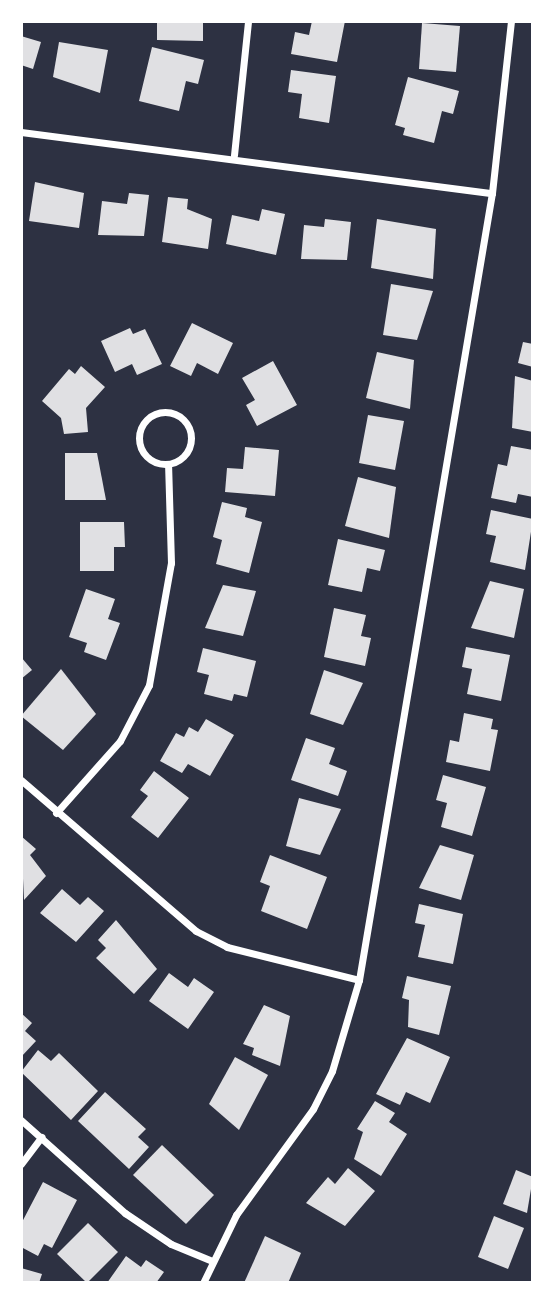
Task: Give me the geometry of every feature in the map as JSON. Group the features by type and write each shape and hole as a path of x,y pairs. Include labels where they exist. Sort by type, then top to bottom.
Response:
{"street":[{"path":"234,155 248,21"},
{"path":"203,1283 212,1261 260,1180 313,1109 332,1071 359,980 492,192 510,21"},
{"path":"21,132 234,155 492,192"},
{"path":"166,412 182,418 191,442 183,457 168,464 151,461 138,439 143,423 166,412"},
{"path":"56,813 120,741 149,685 171,563 168,464"},
{"path":"21,780 56,813 196,931 228,947 359,980"},
{"path":"21,1120 150,1231 212,1261"},
{"path":"21,1164 41,1138"}],"building":[{"path":"157,21 203,21 203,41 157,40"},
{"path":"312,21 345,21 337,62 291,54 295,32 309,35"},
{"path":"422,23 460,26 456,72 419,69"},
{"path":"21,36 41,42 33,69 21,65"},
{"path":"59,42 108,50 100,93 53,77"},
{"path":"152,47 204,60 198,84 186,81 179,111 139,101"},
{"path":"291,70 336,76 329,123 299,118 302,94 288,92"},
{"path":"408,77 459,91 453,114 442,111 434,143 403,135 405,128 395,125"},
{"path":"35,182 84,193 79,228 29,221"},
{"path":"129,193 149,195 144,236 98,235 102,201 127,204"},
{"path":"168,197 188,199 187,209 212,219 208,249 162,242"},
{"path":"262,209 285,214 276,255 226,244 232,215 259,221"},
{"path":"325,219 351,222 347,260 301,259 304,225 324,227"},
{"path":"377,219 436,229 433,279 371,268"},
{"path":"391,284 433,291 417,340 383,335"},
{"path":"192,323 233,343 218,374 197,363 191,376 170,366"},
{"path":"130,328 133,334 145,329 162,364 137,375 132,364 115,372 101,341"},
{"path":"523,342 533,344 533,367 518,363"},
{"path":"377,352 414,360 410,409 366,398"},
{"path":"273,361 297,405 257,426 246,405 255,400 242,378"},
{"path":"81,366 105,387 86,408 88,432 64,434 61,418 42,401 69,369 75,374"},
{"path":"515,376 533,381 533,432 512,428"},
{"path":"368,415 404,421 395,470 359,463"},
{"path":"511,446 533,450 533,497 518,494 516,503 491,498 498,464 507,466"},
{"path":"245,447 279,450 275,496 225,492 227,468 243,469"},
{"path":"65,453 97,453 106,500 65,500"},
{"path":"358,477 396,487 389,538 345,526"},
{"path":"222,502 247,508 245,517 262,522 249,573 216,564 222,540 213,537"},
{"path":"491,510 533,519 525,570 490,562 496,536 486,534"},
{"path":"80,522 124,522 125,547 114,547 114,571 80,571"},
{"path":"338,539 385,550 380,571 367,568 362,592 328,585"},
{"path":"490,581 524,589 514,638 471,628"},
{"path":"223,585 256,591 243,636 205,628"},
{"path":"86,589 115,599 108,619 120,623 106,660 84,652 87,643 69,637"},
{"path":"334,608 366,615 361,636 371,638 365,666 324,657"},
{"path":"466,647 510,655 501,701 467,694 472,669 462,667"},
{"path":"203,648 256,661 247,697 234,694 232,701 204,694 209,675 197,672"},
{"path":"21,657 32,670 21,679"},
{"path":"61,669 96,714 63,750 21,716"},
{"path":"324,670 363,683 343,725 310,714"},
{"path":"464,713 493,719 491,729 498,730 490,771 446,762 450,740 459,742"},
{"path":"206,719 234,735 210,776 188,764 182,773 160,761 176,733 184,737 189,727 198,732"},
{"path":"306,738 335,748 329,764 347,771 338,796 291,780"},
{"path":"154,771 189,798 158,838 131,817 148,796 140,790"},
{"path":"443,775 486,787 472,836 441,827 447,803 436,800"},
{"path":"299,798 341,809 320,855 286,846"},
{"path":"21,836 36,849 30,855 46,876 24,900"},
{"path":"440,845 474,855 461,900 419,888"},
{"path":"270,855 327,877 307,929 261,911 270,886 260,882"},
{"path":"62,889 80,905 88,897 104,911 76,942 40,913"},
{"path":"419,904 463,914 453,964 418,957 425,925 415,923"},
{"path":"116,920 157,969 134,994 96,958 106,948 98,940"},
{"path":"169,973 188,987 194,978 214,992 188,1029 149,1001"},
{"path":"407,976 451,986 439,1035 408,1027 409,1000 402,998"},
{"path":"264,1005 290,1016 280,1066 252,1055 254,1048 243,1044"},
{"path":"21,1013 32,1023 25,1031 36,1041 21,1057"},
{"path":"407,1038 450,1057 430,1103 406,1092 400,1105 376,1094"},
{"path":"38,1050 51,1061 59,1053 98,1091 71,1120 21,1072"},
{"path":"235,1057 268,1075 239,1130 209,1104"},
{"path":"105,1092 146,1129 138,1137 149,1147 129,1169 78,1121"},
{"path":"375,1101 395,1113 389,1122 407,1134 381,1176 354,1159 363,1132 357,1129"},
{"path":"162,1145 214,1195 186,1224 133,1175"},
{"path":"348,1168 375,1191 345,1226 306,1203 328,1177 335,1184"},
{"path":"516,1170 533,1177 527,1213 503,1204"},
{"path":"43,1182 77,1200 52,1248 44,1244 38,1256 21,1247 21,1224"},
{"path":"494,1216 524,1228 508,1269 478,1257"},
{"path":"88,1223 118,1252 87,1283 57,1254"},
{"path":"265,1236 301,1253 288,1283 244,1283"},
{"path":"126,1256 141,1267 146,1260 164,1272 156,1283 107,1283"},
{"path":"21,1268 42,1274 39,1283 21,1283"}]}
